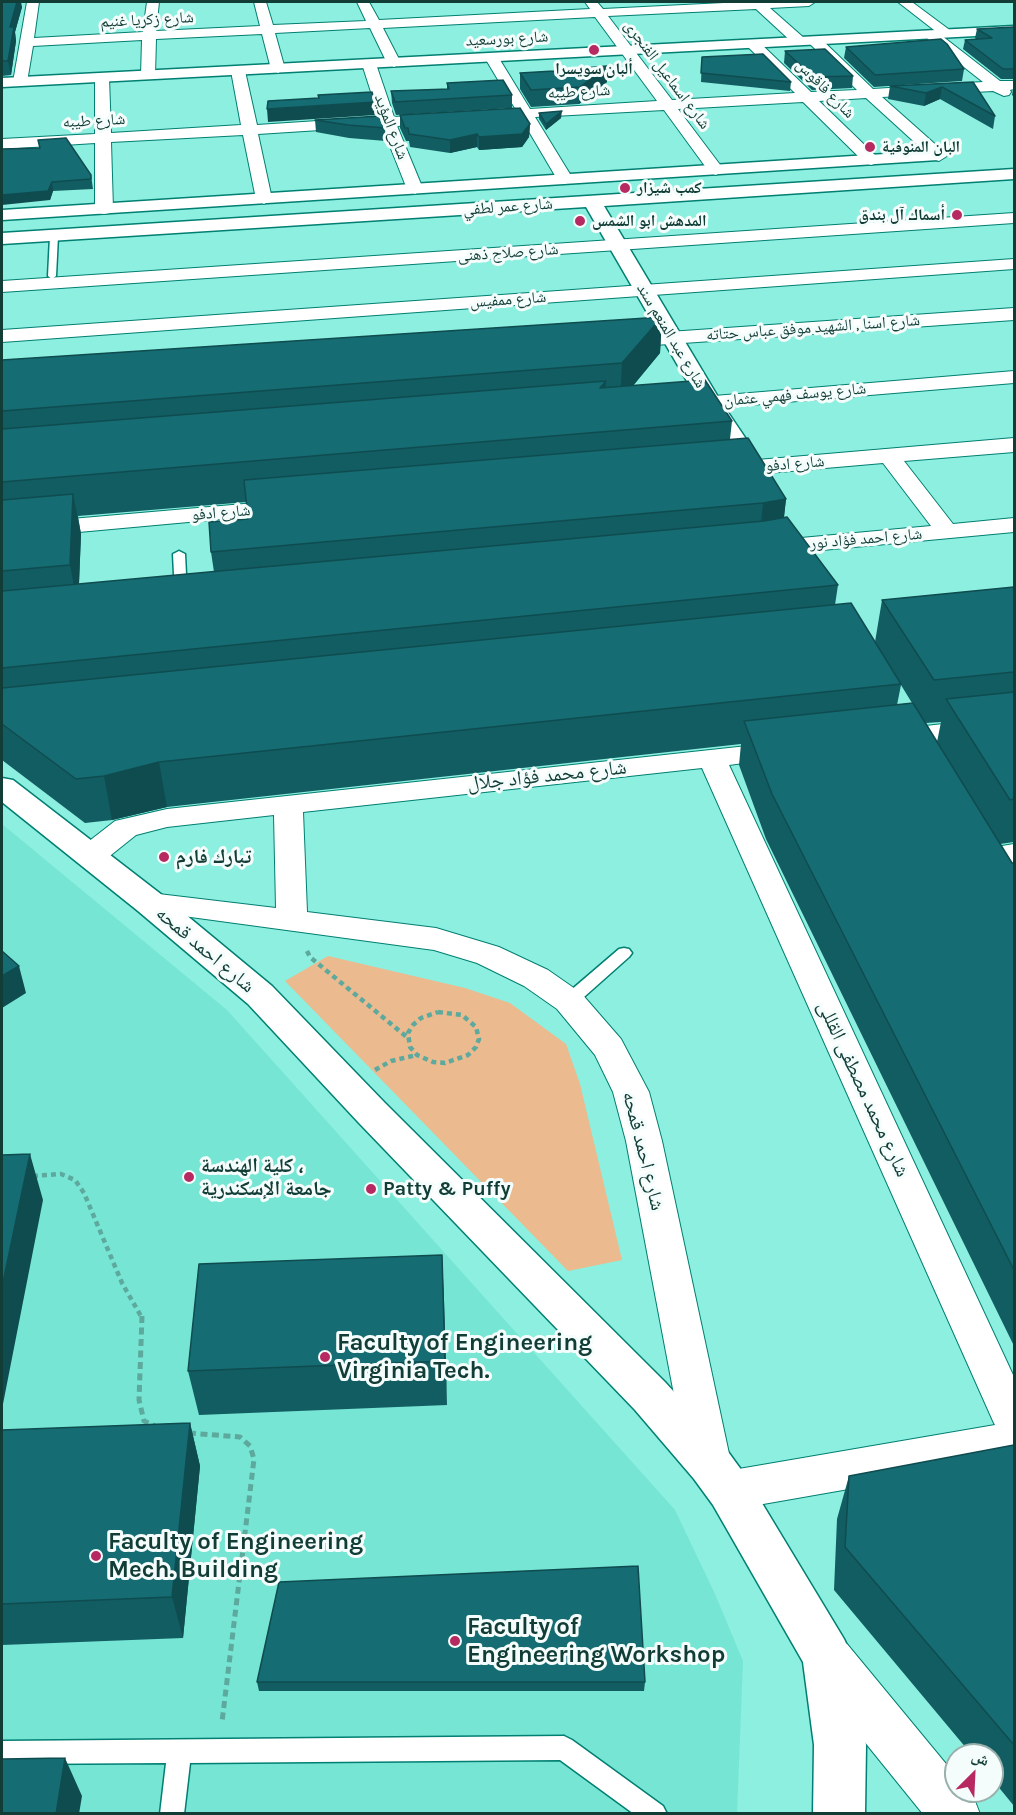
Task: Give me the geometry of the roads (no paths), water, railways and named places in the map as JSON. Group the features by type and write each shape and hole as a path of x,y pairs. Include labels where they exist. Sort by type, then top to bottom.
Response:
{"street":[{"path":"20,82 33,2"},
{"path":"148,75 153,2"},
{"path":"260,2 278,69"},
{"path":"363,2 394,63"},
{"path":"471,2 487,23"},
{"name":"شارع زكريا غنيم","path":"10,40 149,36 375,24 487,23 595,7 809,2"},
{"path":"904,2 948,34"},
{"path":"757,3 799,41"},
{"name":"شارع اسماعيل الفنجرى","path":"595,7 716,170"},
{"name":"شارع بورسعيد","path":"2,83 394,63 501,54 626,51 1014,30"},
{"path":"932,35 1014,101"},
{"path":"815,41 939,156"},
{"name":"شارع فاقوس","path":"753,44 871,160"},
{"path":"501,54 526,113 566,179"},
{"name":"شارع المؤيد","path":"369,64 388,122 416,189"},
{"path":"238,71 264,199"},
{"path":"102,78 105,209"},
{"name":"شارع طيبه","path":"2,144 1014,85"},
{"name":"شارع عمر لطفي","path":"2,215 961,154"},
{"name":"شارع عمر لطفي","path":"2,239 1014,174"},
{"name":"شارع عبد المنعم سند","path":"592,201 671,338 771,497"},
{"name":"شارع صلاح ذهنى","path":"2,287 1014,218"},
{"name":"شارع ممفيس","path":"2,336 1014,264"},
{"name":"شارع اسنا , الشهيد موفق عباس حتاته","path":"624,341 1014,314"},
{"name":"شارع يوسف فهمي عثمان","path":"663,406 1014,377"},
{"name":"شارع ادفو","path":"706,472 1014,445"},
{"path":"889,456 947,531"},
{"name":"شارع ادفو","path":"2,532 312,506"},
{"name":"شارع احمد فؤاد نور","path":"747,554 801,545 1014,525"},
{"path":"859,742 1014,724"},
{"name":"شارع محمد فؤاد جلال","path":"90,856 126,828 142,823 288,804 814,747"},
{"name":"شارع محمد مصطفى القللى","path":"712,758 1014,1420"},
{"name":"شارع احمد قمحه","path":"2,787 150,903 260,995 380,1122 650,1396 719,1477 827,1656 955,1814"},
{"path":"288,804 292,921"},
{"name":"شارع احمد قمحه","path":"150,903 436,939 488,955 536,978 568,1001 609,1048 631,1092 719,1477"},
{"path":"719,1477 1014,1441"},
{"name":"شارع احمد قمحه","path":"827,1656 840,1745 840,1814"}],"lane":[{"path":"52,276 54,236"},
{"path":"179,554 182,607"},
{"path":"568,1001 624,953"},
{"path":"2,1753 564,1748 655,1814"},
{"path":"172,1814 179,1753"}],"place":[{"name":"ألبان سويسرا","path":"594,50"},
{"name":"البان المنوفية","path":"870,147"},
{"name":"كمب شيزار","path":"625,188"},
{"name":"أسماك آل بندق","path":"957,215"},
{"name":"المدهش ابو الشمس","path":"580,221"},
{"name":"تبارك فارم","path":"164,857"},
{"name":"كلية الهندسة ، جامعة الإسكندرية","path":"189,1177"},
{"name":"Patty & Puffy","path":"371,1189"},
{"name":"Faculty of Engineering Virginia Tech.","path":"325,1357"},
{"name":"Faculty of Engineering Mech. Building","path":"96,1556"},
{"name":"Faculty of Engineering Workshop","path":"455,1641"}]}
